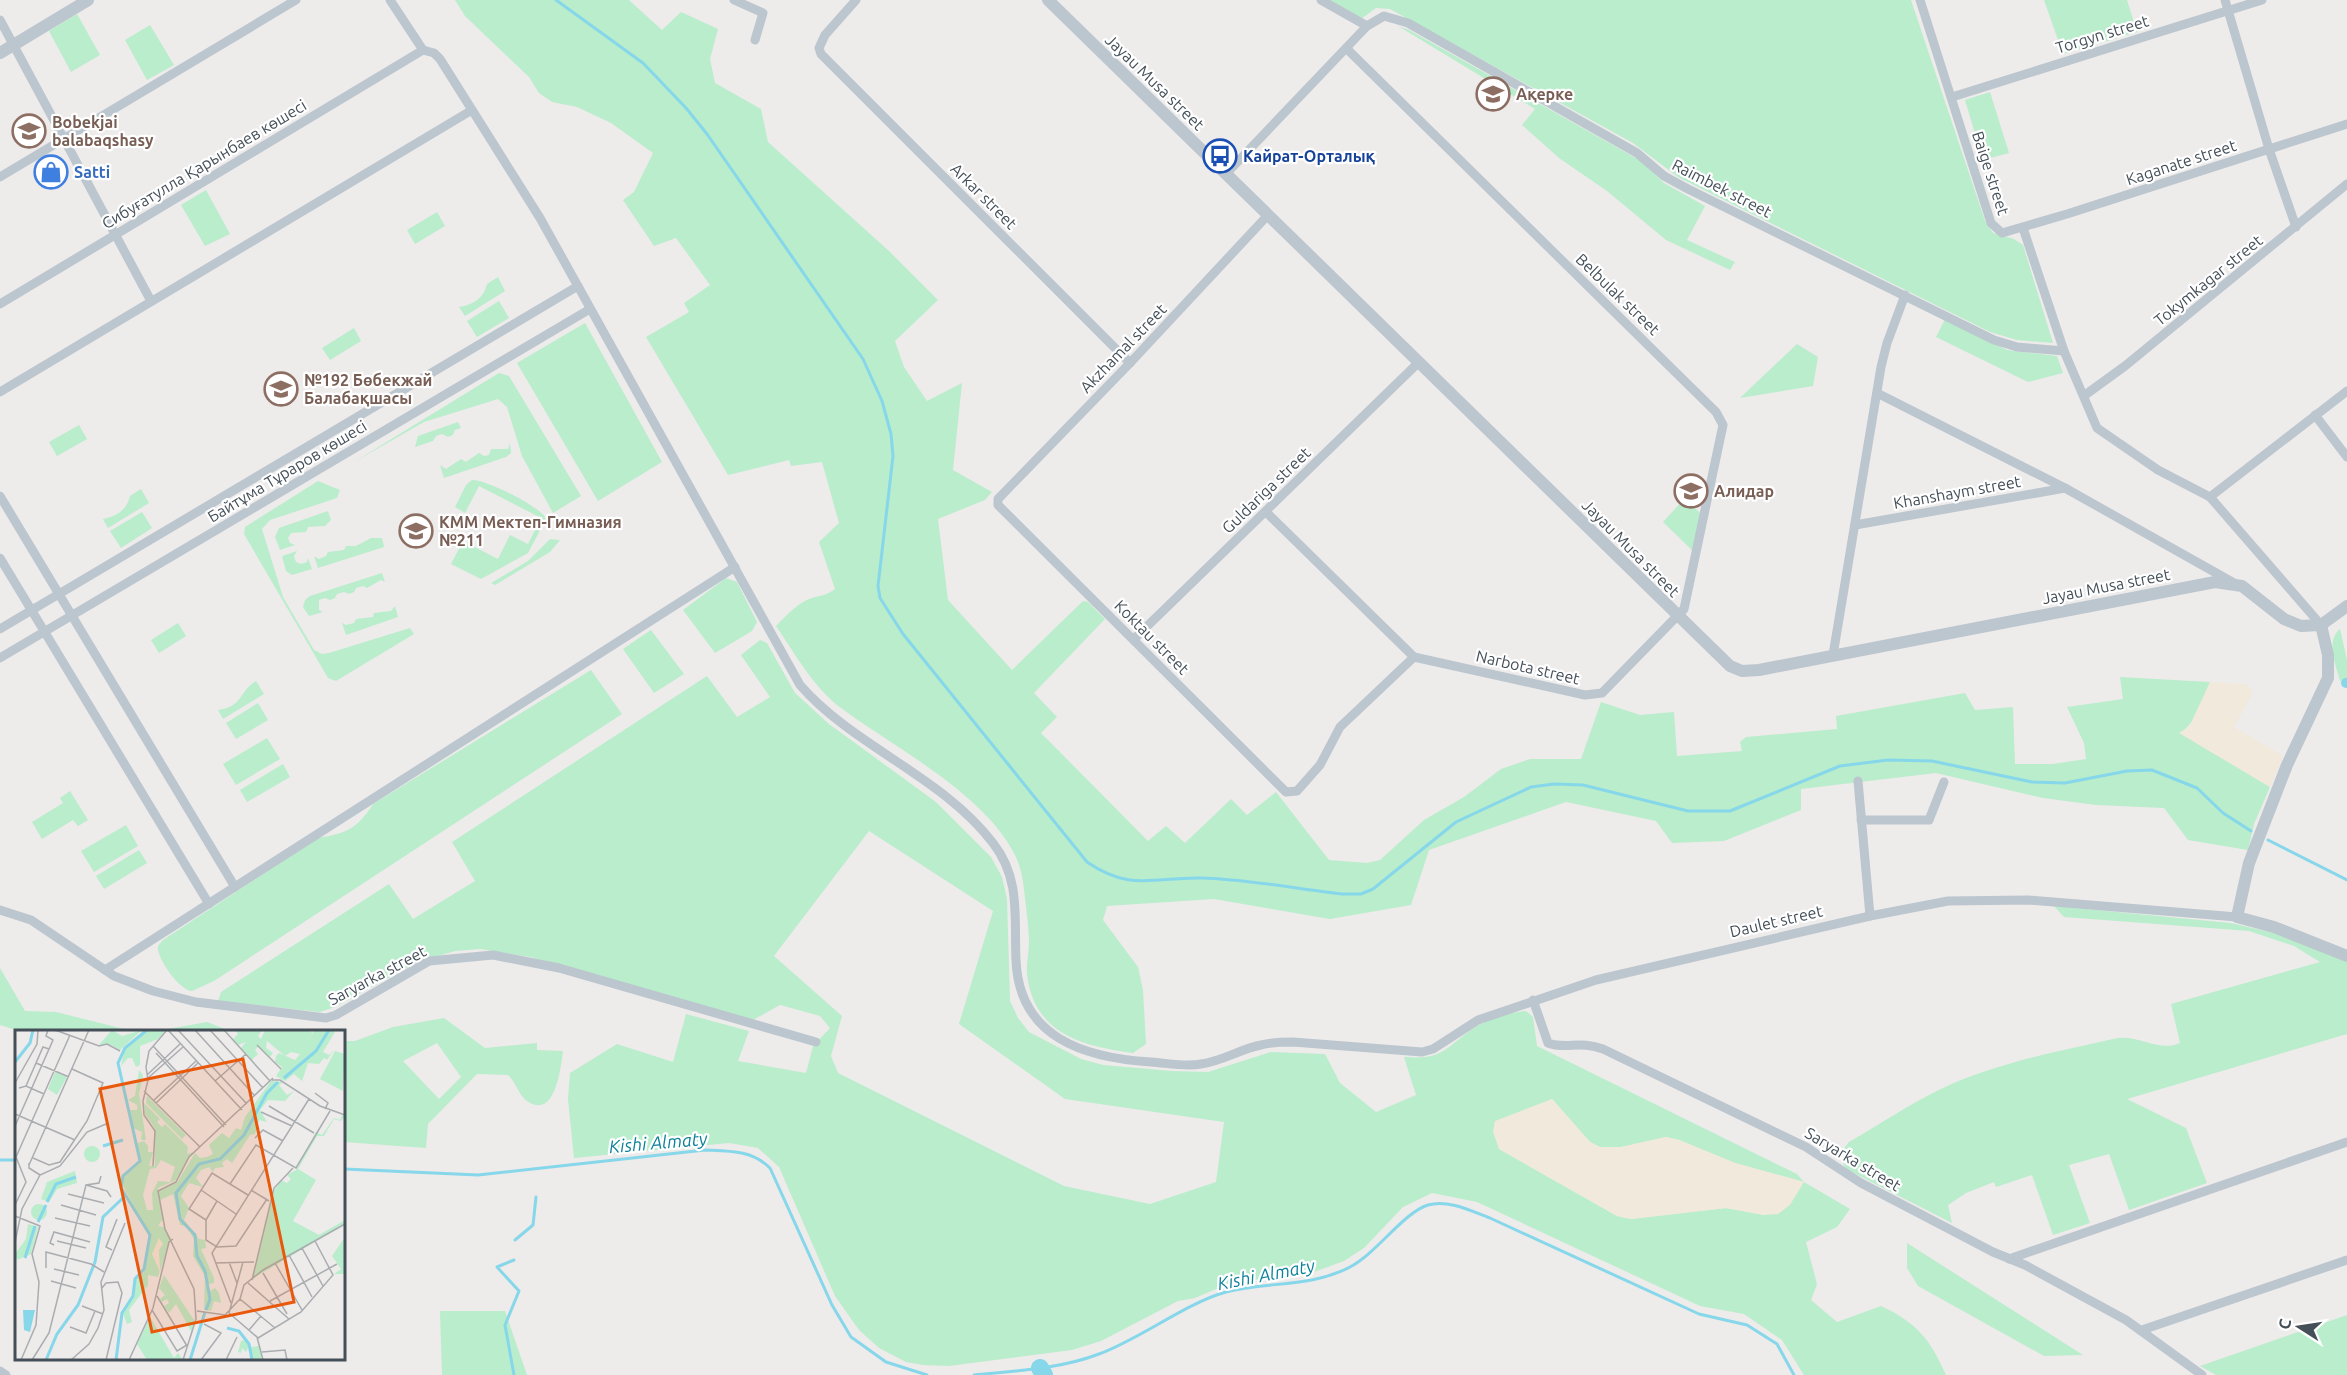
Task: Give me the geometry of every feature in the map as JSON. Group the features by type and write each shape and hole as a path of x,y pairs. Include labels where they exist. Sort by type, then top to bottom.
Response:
{"street":[{"path":"0,52 88,0"},
{"path":"0,177 296,0"},
{"name":"Daulet street","path":"390,0 423,50 434,53 440,59 540,218 783,657 810,696 944,796 995,846 1011,875 1015,890 1019,985 1028,1007 1042,1026 1056,1038 1074,1046 1120,1059 1198,1065 1225,1059 1261,1044 1293,1042 1422,1052 1433,1050 1478,1020 1596,980 1870,916 1948,901 1979,898 2237,917 2274,927 2347,956"},
{"path":"734,0 763,13 755,40"},
{"name":"Arkar street","path":"856,0 825,35 819,48 829,63 1130,363"},
{"name":"Jayau Musa street","path":"1048,0 1677,617 1724,662 1736,669 1759,670 2203,584 2235,583"},
{"path":"1226,174 1367,26 1321,0"},
{"name":"Baige street","path":"1920,0 1991,223 2002,232 2024,228"},
{"path":"2225,0 2296,227"},
{"name":"Torgyn street","path":"1952,97 2262,0"},
{"name":"Raimbek street","path":"1367,26 1384,16 1408,23 1636,153 1671,181 1994,340 2017,347 2064,351"},
{"path":"0,20 151,301"},
{"name":"Belbulak street","path":"1347,49 1720,417 1722,431 1684,609 1677,617"},
{"name":"Сибуғатулла Қарынбаев көшесі","path":"0,304 423,50"},
{"path":"0,392 472,110"},
{"name":"Kaganate street","path":"2024,228 2347,124"},
{"name":"Tokymkagar street","path":"2085,395 2125,366 2347,184"},
{"name":"Akzhamal street","path":"998,499 1130,363 1268,215"},
{"path":"2024,228 2064,351 2085,395 2094,422 2104,435 2158,470 2210,497 2321,625 2328,655 2328,678 2287,765 2249,863 2237,917"},
{"name":"Байтұма Тұраров көшесі","path":"0,629 578,286"},
{"path":"1833,655 1887,343 1905,295"},
{"name":"Байтұма Тұраров көшесі","path":"0,658 590,309"},
{"name":"Guldariga street","path":"1134,639 1418,363"},
{"path":"2210,497 2347,391"},
{"name":"Khanshaym street","path":"1879,394 2065,488 2235,583"},
{"path":"2315,415 2347,457"},
{"name":"Khanshaym street","path":"1855,525 2065,488"},
{"path":"0,496 236,887"},
{"name":"Koktau street","path":"998,499 998,505 1281,788 1290,793 1297,791 1315,773 1346,721 1414,657"},
{"path":"1266,512 1414,657"},
{"path":"0,558 209,904"},
{"path":"105,970 735,567"},
{"path":"2235,583 2293,623 2307,627 2321,625 2347,606"},
{"name":"Narbota street","path":"1414,657 1585,695 1598,695 1677,617"},
{"path":"1858,781 1870,916"},
{"path":"1861,820 1929,820 1944,783"},
{"name":"Saryarka street","path":"0,910 42,927 105,970 132,984 177,998 326,1018 336,1015 429,961 493,955 559,968 816,1042"},
{"name":"Saryarka street","path":"1533,1000 1548,1043 1560,1046 1584,1043 1603,1049 1806,1147 1861,1184 2008,1259 2033,1269 2142,1330 2202,1375"},
{"path":"2008,1259 2347,1142"},
{"path":"2142,1330 2347,1260"},
{"path":"0,1371 6,1375"}],"green space":[{"path":"455,0 629,0 662,30 681,12 718,29 710,59 715,83 761,109 768,142 889,251 938,300 895,341 904,367 927,401 962,383 953,470 992,492 985,500 938,519 948,600 1012,670 1083,601 1088,602 1105,619 1034,693 1057,717 1041,733 1148,841 1166,826 1185,843 1231,799 1247,815 1276,792 1329,860 1367,863 1380,860 1424,820 1464,797 1501,769 1530,759 1581,759 1601,702 1640,715 1674,712 1677,756 1742,751 1740,742 1746,737 1837,729 1836,716 1965,693 1975,710 2013,707 2015,764 2053,764 2086,759 2084,743 2067,707 2123,699 2120,677 2210,682 2195,717 2180,733 2270,787 2254,824 2248,850 2188,840 2164,808 2096,805 2043,798 1936,773 1801,789 1801,810 1724,841 1672,843 1656,821 1566,802 1429,850 1411,905 1330,919 1214,899 1107,906 1103,920 1138,967 1143,990 1146,1044 1133,1053 1079,1041 1050,1024 1039,1011 1031,994 1027,974 1029,938 1023,881 1016,857 1002,834 984,813 938,774 831,700 806,670 776,626 802,603 835,589 819,542 839,523 822,462 791,466 789,460 728,475 646,337 689,312 684,303 710,285 676,238 654,246 623,200 634,192 653,153 611,123 577,107 552,102 539,93 529,77 465,16"},
{"path":"1329,0 1911,0 1985,221 1993,233 2014,239 2023,245 2053,343 2017,340 1990,332 1678,177 1633,143 1390,9 1376,8 1361,19"},
{"path":"2044,0 2127,0 2137,32 2063,54"},
{"path":"77,14 100,55 71,72 49,31"},
{"path":"150,25 174,65 147,80 125,40"},
{"path":"1398,26 1409,30 1641,161 1664,183 1705,206 1687,240 1735,262 1730,270 1666,240 1607,191 1559,158 1522,125 1535,109"},
{"path":"1990,92 2009,153 1983,160 1965,100"},
{"path":"206,190 230,234 205,246 181,205"},
{"path":"437,212 445,226 415,244 407,230"},
{"path":"498,277 505,291 465,316 459,307 477,300 487,284"},
{"path":"499,301 509,318 477,337 467,321"},
{"path":"1945,319 2007,350 2057,356 2063,373 2028,382 1936,337"},
{"path":"585,323 662,462 598,501 517,363"},
{"path":"354,328 361,341 330,360 322,348"},
{"path":"1797,344 1818,357 1813,386 1740,398"},
{"path":"499,373 509,376 581,496 553,513 522,456 507,407 498,399 424,422 354,462"},
{"path":"458,422 461,428 455,430 453,435 448,437 442,434 436,436 433,441 415,447 418,436"},
{"path":"79,425 87,439 57,456 49,442"},
{"path":"510,443 511,453 506,457 444,478 440,465 446,469 461,459 466,462 479,453 484,456 489,455 491,449 508,449"},
{"path":"472,480 488,484 512,495 535,508 546,519 528,553 481,579 451,564 463,541 498,559 510,535 528,544 541,518 479,486 465,513 455,507 466,485"},
{"path":"318,481 340,490 337,498 270,520 262,529 283,597 314,650 322,654 329,653 410,628 414,634 336,681 328,678 244,534 245,527"},
{"path":"141,489 149,503 108,528 103,519 121,512 130,496"},
{"path":"1685,498 1701,514 1693,551 1663,522"},
{"path":"328,511 331,520 325,526 308,527 306,532 291,533 288,538 290,543 295,545 280,550 275,537 279,528"},
{"path":"142,512 152,528 121,548 110,531"},
{"path":"371,538 382,538 384,547 318,568 314,556 319,559 326,556 328,552 344,550 346,546 356,546"},
{"path":"550,539 560,540 550,552 495,585 491,583 528,561"},
{"path":"297,551 294,556 296,562 301,564 307,562 308,558 312,569 292,575 286,571 282,556"},
{"path":"382,573 385,582 381,580 367,588 363,586 356,588 349,594 344,592 330,600 325,598 319,600 319,610 323,612 309,616 303,607 305,600 310,596"},
{"path":"726,578 737,582 757,622 752,631 715,653 683,610"},
{"path":"395,606 398,617 346,635 342,623 346,625 354,623 356,619 373,617 374,613 391,611"},
{"path":"178,623 186,636 159,653 151,640"},
{"path":"2340,629 2347,660 2347,679 2340,681 2332,647 2333,640"},
{"path":"651,630 684,674 654,693 623,649"},
{"path":"760,640 767,643 795,693 829,724 936,802 991,857 1002,877 1007,899 1010,1001 1018,1018 1029,1032 1081,1059 1103,1065 1172,1071 1208,1072 1271,1052 1325,1054 1340,1083 1376,1112 1416,1095 1404,1057 1428,1057 1436,1054 1479,1025 1492,1019 1526,1011 1533,1017 1537,1046 1797,1174 1804,1182 1850,1209 1837,1227 1806,1242 1817,1284 1811,1300 1837,1322 1881,1306 1893,1312 1921,1333 1934,1351 1946,1375 1804,1375 1782,1340 1744,1314 1700,1306 1477,1202 1432,1193 1403,1207 1364,1248 1344,1261 1314,1272 1230,1283 1195,1298 1178,1301 1101,1341 1072,1350 949,1366 906,1362 879,1348 859,1330 835,1296 779,1167 758,1148 729,1143 574,1158 568,1099 570,1073 617,1044 673,1062 686,1014 749,1031 738,1061 806,1073 813,1046 830,1028 820,1016 780,1005 753,1020 530,957 480,949 455,951 418,962 335,1007 320,1012 218,1001 221,992 389,884 413,919 475,881 452,842 707,676 737,717 770,697 741,655","holes":["869,831 993,911 959,1024 1065,1099 1224,1122 1216,1182 1150,1204 1064,1186 838,1073 831,1056 842,1016 774,956","1552,1099 1590,1142 1600,1147 1621,1147 1666,1137 1735,1163 1804,1182 1764,1215 1726,1208 1631,1219 1617,1216 1499,1149"]},
{"path":"591,670 622,714 214,981 192,991 187,990 175,980 158,951 158,946 163,940 318,838 344,832 362,819 373,804"},
{"path":"256,681 264,694 223,719 218,710 232,706"},
{"path":"258,703 268,720 236,739 226,723"},
{"path":"267,738 280,759 236,785 223,764"},
{"path":"283,764 290,777 247,802 240,790"},
{"path":"70,791 88,820 78,826 73,820 42,839 32,822 63,803 60,798"},
{"path":"126,825 138,846 94,872 81,851"},
{"path":"139,850 147,863 104,889 96,876"},
{"path":"2054,906 2231,923 2274,933 2347,962 2347,1034 2127,1099 2186,1128 2207,1183 2129,1210 2109,1154 2069,1165 2090,1223 2053,1235 2032,1175 1996,1187 1994,1182 1966,1193 1948,1205 1952,1223 1848,1170 1843,1163 1842,1156 1849,1142 1941,1089 1983,1072 2026,1059 2113,1039 2130,1038 2164,1046 2180,1043 2171,1004 2320,962 2294,946 2249,931 2064,917"},
{"path":"0,968 25,1011 56,1012 124,1029 162,1030 16,1030 0,1025"},
{"path":"444,1018 485,1048 537,1043 537,1050 563,1051 555,1089 545,1104 537,1105 524,1099 508,1075 477,1074 428,1124 426,1148 345,1142 345,1041 355,1041 393,1027","holes":["437,1043 461,1077 439,1099 403,1061"]},
{"path":"207,1022 227,1030 162,1030"},
{"path":"1907,1243 2083,1355 2044,1356 1918,1286 1907,1268"},
{"path":"440,1311 505,1311 527,1375 442,1375"},
{"path":"2347,1315 2347,1375 2216,1375 2200,1366"}],"sand":[{"path":"2210,682 2246,684 2253,692 2234,727 2283,756 2270,787 2179,733 2189,727"},
{"path":"1552,1099 1590,1142 1600,1147 1621,1147 1666,1137 1735,1163 1804,1182 1790,1205 1778,1214 1764,1215 1726,1208 1631,1219 1617,1216 1499,1149 1493,1132 1495,1121"}],"waterway":[{"path":"556,0 643,63 686,108 707,134 863,359 882,401 891,434 893,456 878,586 880,598 903,634 1087,862 1103,871 1130,880 1219,879 1342,894 1361,894 1373,889 1456,822 1531,787 1554,784 1583,785 1688,811 1730,811 1840,766 1888,760 1932,761 2032,782 2065,783 2127,771 2152,770 2197,788 2223,813 2251,831"},
{"path":"2268,840 2347,880"},
{"name":"Kіshі Almaty","path":"345,1169 478,1175 705,1150 731,1151 748,1155 770,1168 832,1305 851,1337 886,1362 927,1375"},
{"name":"Kіshі Almaty","path":"0,1160 15,1160"},
{"path":"515,1240 533,1225 536,1197"},
{"name":"Kіshі Almaty","path":"974,1375 1037,1369 1084,1359 1131,1340 1211,1297 1257,1286 1304,1281 1335,1274 1360,1260 1419,1209 1436,1204 1459,1207 1490,1218 1699,1314 1747,1325 1777,1344 1794,1375"},
{"path":"514,1260 497,1267 519,1291 505,1325 514,1375"},
{"name":"Kіshі Almaty","path":"1040,1368 1044,1375"}],"place":[{"name":"Ақерке","path":"1493,94"},
{"name":"Bobekjai balabaqshasy","path":"29,131"},
{"name":"Кайрат-Орталық","path":"1220,156"},
{"name":"Satti","path":"51,172"},
{"name":"№192 Бөбекжай Балабақшасы","path":"281,389"},
{"name":"Алидар","path":"1691,491"},
{"name":"КММ Мектеп-Гимназия №211","path":"416,531"}]}
